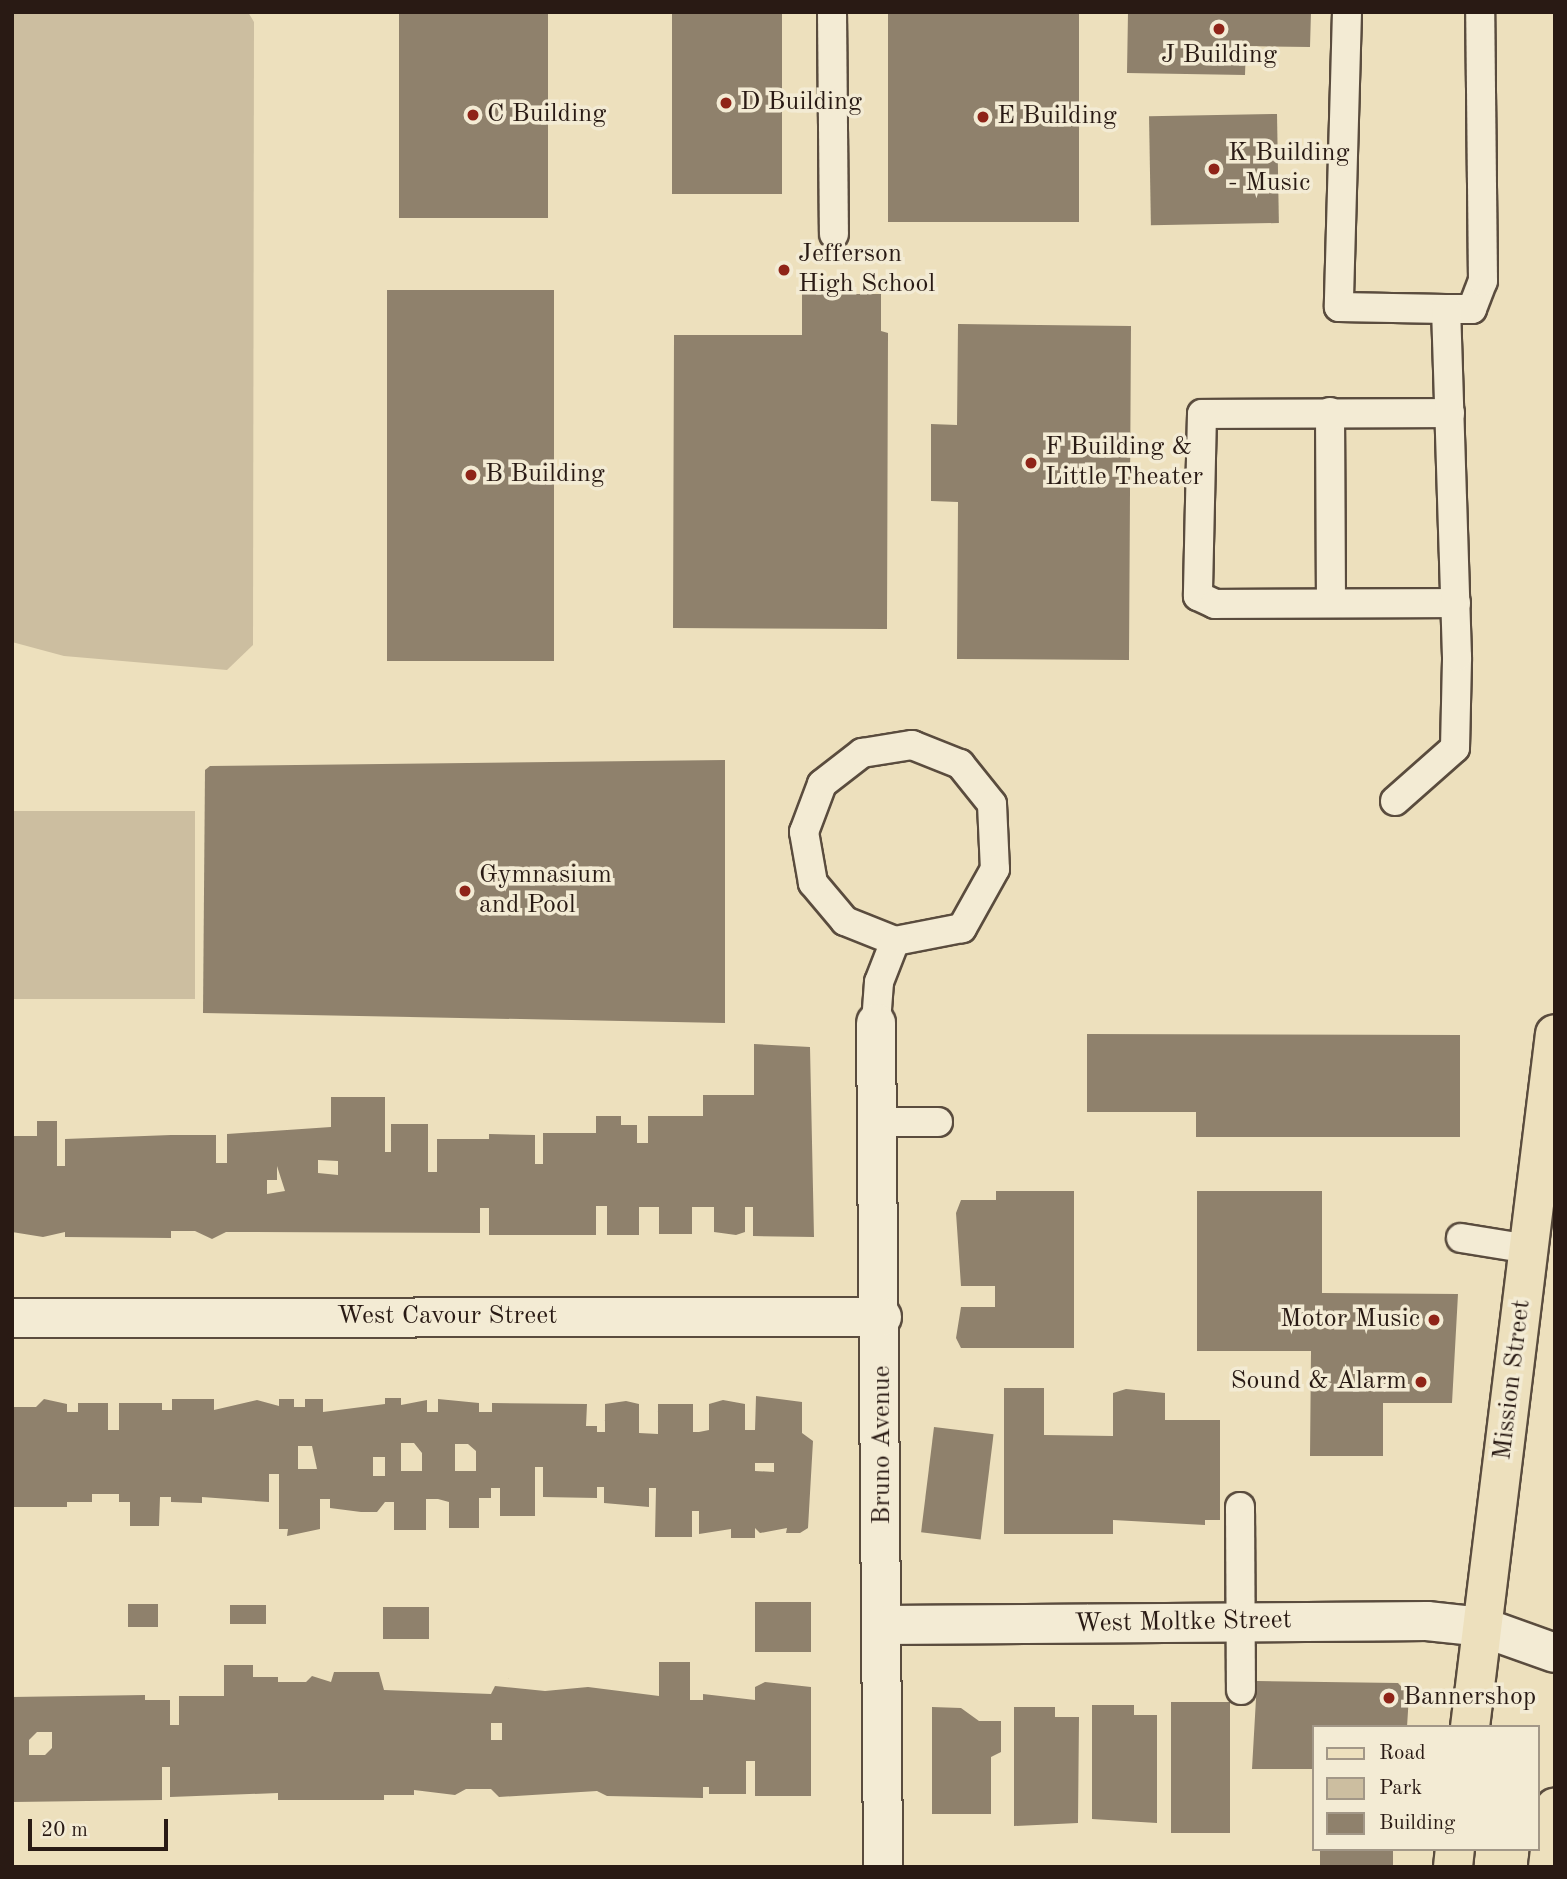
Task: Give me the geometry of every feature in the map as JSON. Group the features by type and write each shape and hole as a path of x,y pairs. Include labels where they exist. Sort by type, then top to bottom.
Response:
{"main road":[{"name":"Mission Street","path":"1470,1725 1529,1249 1548,1139 1555,1034"},
{"path":"1550,1859 1555,1807"}],"street":[{"name":"Bruno Avenue","path":"876,1023 882,1317 883,1867"},
{"name":"West Cavour Street","path":"12,1318 882,1317"},
{"name":"West Moltke Street","path":"884,1625 1427,1621 1482,1627 1555,1653"}],"lane":[{"path":"832,12 834,234"},
{"path":"1347,12 1339,307 1446,309 1472,309 1483,281 1479,12"},
{"path":"1395,802 1455,748 1456,603 1446,309"},
{"path":"1330,412 1331,603"},
{"path":"1450,413 1202,414 1198,596 1215,604 1456,603"},
{"path":"912,745 960,764 992,804 995,869 962,928 895,941 845,921 837,912 813,883 804,832 822,784 862,753 912,745"},
{"path":"876,1023 879,982 895,941"},
{"path":"879,1122 938,1122"},
{"path":"1461,1238 1529,1249"},
{"path":"1240,1507 1241,1689"}],"green space":[{"path":"12,12 248,12 254,22 253,645 227,670 64,656 12,642"},
{"path":"12,811 195,811 195,999 12,999"}],"building":[{"name":"C Building","path":"399,12 548,12 548,218 399,218"},
{"name":"D Building","path":"672,12 782,12 782,194 672,194"},
{"name":"E Building","path":"888,12 1079,12 1079,222 888,222"},
{"name":"J Building","path":"1128,12 1311,12 1310,47 1246,46 1245,75 1127,73"},
{"name":"K Building - Music","path":"1277,114 1279,223 1151,225 1149,116"},
{"name":"B Building","path":"387,290 554,290 554,661 387,661"},
{"path":"802,294 881,294 881,331 888,333 887,629 673,628 674,335 802,335"},
{"name":"F Building & Little Theater","path":"958,324 1131,326 1129,660 957,659 958,502 931,501 931,424 957,425"},
{"name":"Gymnasium and Pool","path":"725,760 725,1023 203,1013 205,770 210,766"},
{"path":"1087,1034 1460,1035 1460,1137 1196,1137 1196,1112 1087,1112"},
{"path":"754,1044 810,1047 814,1237 753,1236 753,1207 745,1207 745,1232 736,1235 714,1232 714,1207 692,1207 692,1234 659,1234 659,1207 639,1207 639,1235 607,1235 607,1206 596,1206 596,1235 489,1235 489,1208 480,1208 480,1233 226,1232 212,1239 195,1231 171,1231 171,1238 65,1237 65,1232 43,1237 12,1232 13,1136 37,1136 37,1121 57,1121 57,1166 65,1166 65,1139 171,1135 216,1135 216,1163 227,1163 227,1134 331,1127 331,1097 385,1097 385,1152 391,1152 391,1124 428,1124 428,1172 437,1172 437,1139 489,1139 489,1134 535,1135 535,1164 543,1164 543,1133 596,1133 596,1116 621,1116 621,1125 637,1125 637,1143 648,1143 648,1116 703,1116 703,1095 754,1095","holes":["318,1160 338,1161 338,1175 318,1173","277,1166 285,1191 267,1194 267,1180 277,1180"]},
{"path":"996,1191 1074,1191 1074,1348 961,1348 956,1338 961,1307 995,1307 995,1286 961,1286 956,1213 961,1200 996,1200"},
{"path":"1197,1191 1322,1191 1322,1293 1458,1294 1452,1403 1383,1403 1383,1456 1310,1456 1311,1351 1197,1351"},
{"path":"1004,1388 1044,1388 1044,1435 1113,1436 1113,1393 1126,1389 1165,1393 1165,1420 1220,1420 1220,1520 1205,1520 1205,1525 1113,1520 1113,1534 1004,1534"},
{"path":"756,1396 802,1402 802,1433 813,1441 808,1528 800,1533 786,1533 787,1528 760,1533 755,1528 755,1538 731,1538 731,1529 699,1534 699,1511 692,1511 692,1537 655,1537 656,1488 649,1488 649,1507 604,1503 604,1487 597,1487 597,1498 543,1497 543,1467 535,1467 535,1516 500,1516 500,1488 491,1488 491,1498 479,1498 479,1528 449,1528 449,1502 438,1499 426,1499 426,1530 394,1530 394,1502 385,1502 377,1512 361,1512 330,1508 330,1499 320,1499 320,1529 287,1536 288,1529 279,1529 279,1474 269,1474 269,1502 202,1497 202,1503 171,1502 171,1497 160,1497 159,1526 130,1526 130,1502 119,1502 119,1494 92,1494 92,1502 67,1502 67,1507 12,1507 12,1407 36,1407 44,1399 67,1404 67,1412 78,1412 78,1403 108,1403 108,1430 119,1430 119,1403 162,1403 162,1410 172,1410 172,1399 214,1399 214,1410 257,1400 279,1406 279,1399 294,1399 294,1407 305,1407 305,1399 323,1399 323,1412 385,1404 385,1398 401,1398 401,1405 427,1400 427,1412 438,1412 438,1399 479,1403 479,1412 492,1412 492,1403 587,1404 586,1426 597,1426 597,1432 605,1432 605,1404 626,1401 639,1404 639,1433 658,1434 658,1404 693,1404 693,1432 699,1432 709,1430 709,1404 723,1400 745,1404 745,1430 755,1430","holes":["401,1443 414,1443 422,1453 422,1471 401,1471","455,1444 468,1444 476,1451 476,1471 455,1471","298,1446 312,1446 317,1469 298,1469","373,1457 385,1457 385,1476 373,1476","755,1463 774,1463 774,1472 755,1471"]},
{"path":"934,1427 994,1434 981,1540 921,1532"},
{"path":"755,1602 811,1602 811,1652 755,1652"},
{"path":"128,1604 158,1604 158,1627 128,1627"},
{"path":"230,1605 266,1605 266,1624 230,1624"},
{"path":"383,1607 429,1607 429,1639 383,1639"},
{"path":"659,1662 690,1662 690,1700 703,1700 703,1694 755,1700 755,1687 765,1682 811,1687 811,1796 755,1796 755,1761 746,1761 746,1794 709,1794 709,1787 703,1787 703,1798 607,1796 597,1791 499,1797 491,1789 466,1789 455,1795 414,1790 414,1795 384,1795 384,1800 278,1800 278,1793 170,1797 170,1767 162,1767 162,1800 13,1802 12,1797 12,1697 145,1695 145,1700 170,1700 170,1725 179,1725 179,1696 224,1696 224,1665 253,1665 253,1677 278,1677 278,1682 306,1682 312,1676 331,1682 334,1672 379,1672 384,1690 491,1694 495,1686 545,1691 588,1687 659,1696","holes":["491,1723 502,1723 502,1740 491,1740","37,1732 52,1732 52,1748 45,1755 29,1755 29,1740"]},
{"path":"1257,1681 1398,1683 1409,1695 1407,1725 1312,1725 1312,1769 1252,1769"},
{"path":"1171,1702 1230,1702 1230,1833 1171,1833"},
{"path":"1092,1705 1134,1705 1134,1715 1157,1715 1157,1823 1092,1819"},
{"path":"932,1707 961,1708 979,1721 1001,1721 1001,1752 991,1757 991,1814 932,1814"},
{"path":"1014,1707 1055,1707 1055,1717 1079,1717 1078,1823 1014,1826"},
{"path":"1320,1851 1393,1851 1393,1867 1320,1867"}],"place":[{"name":"J Building","path":"1219,29"},
{"name":"D Building","path":"726,103"},
{"name":"C Building","path":"473,115"},
{"name":"E Building","path":"983,117"},
{"name":"K Building - Music","path":"1214,169"},
{"name":"Jefferson High School","path":"784,270"},
{"name":"F Building & Little Theater","path":"1031,463"},
{"name":"B Building","path":"471,475"},
{"name":"Gymnasium and Pool","path":"465,891"},
{"name":"Motor Music","path":"1434,1320"},
{"name":"Sound & Alarm","path":"1421,1382"},
{"name":"Bannershop","path":"1389,1698"}]}
